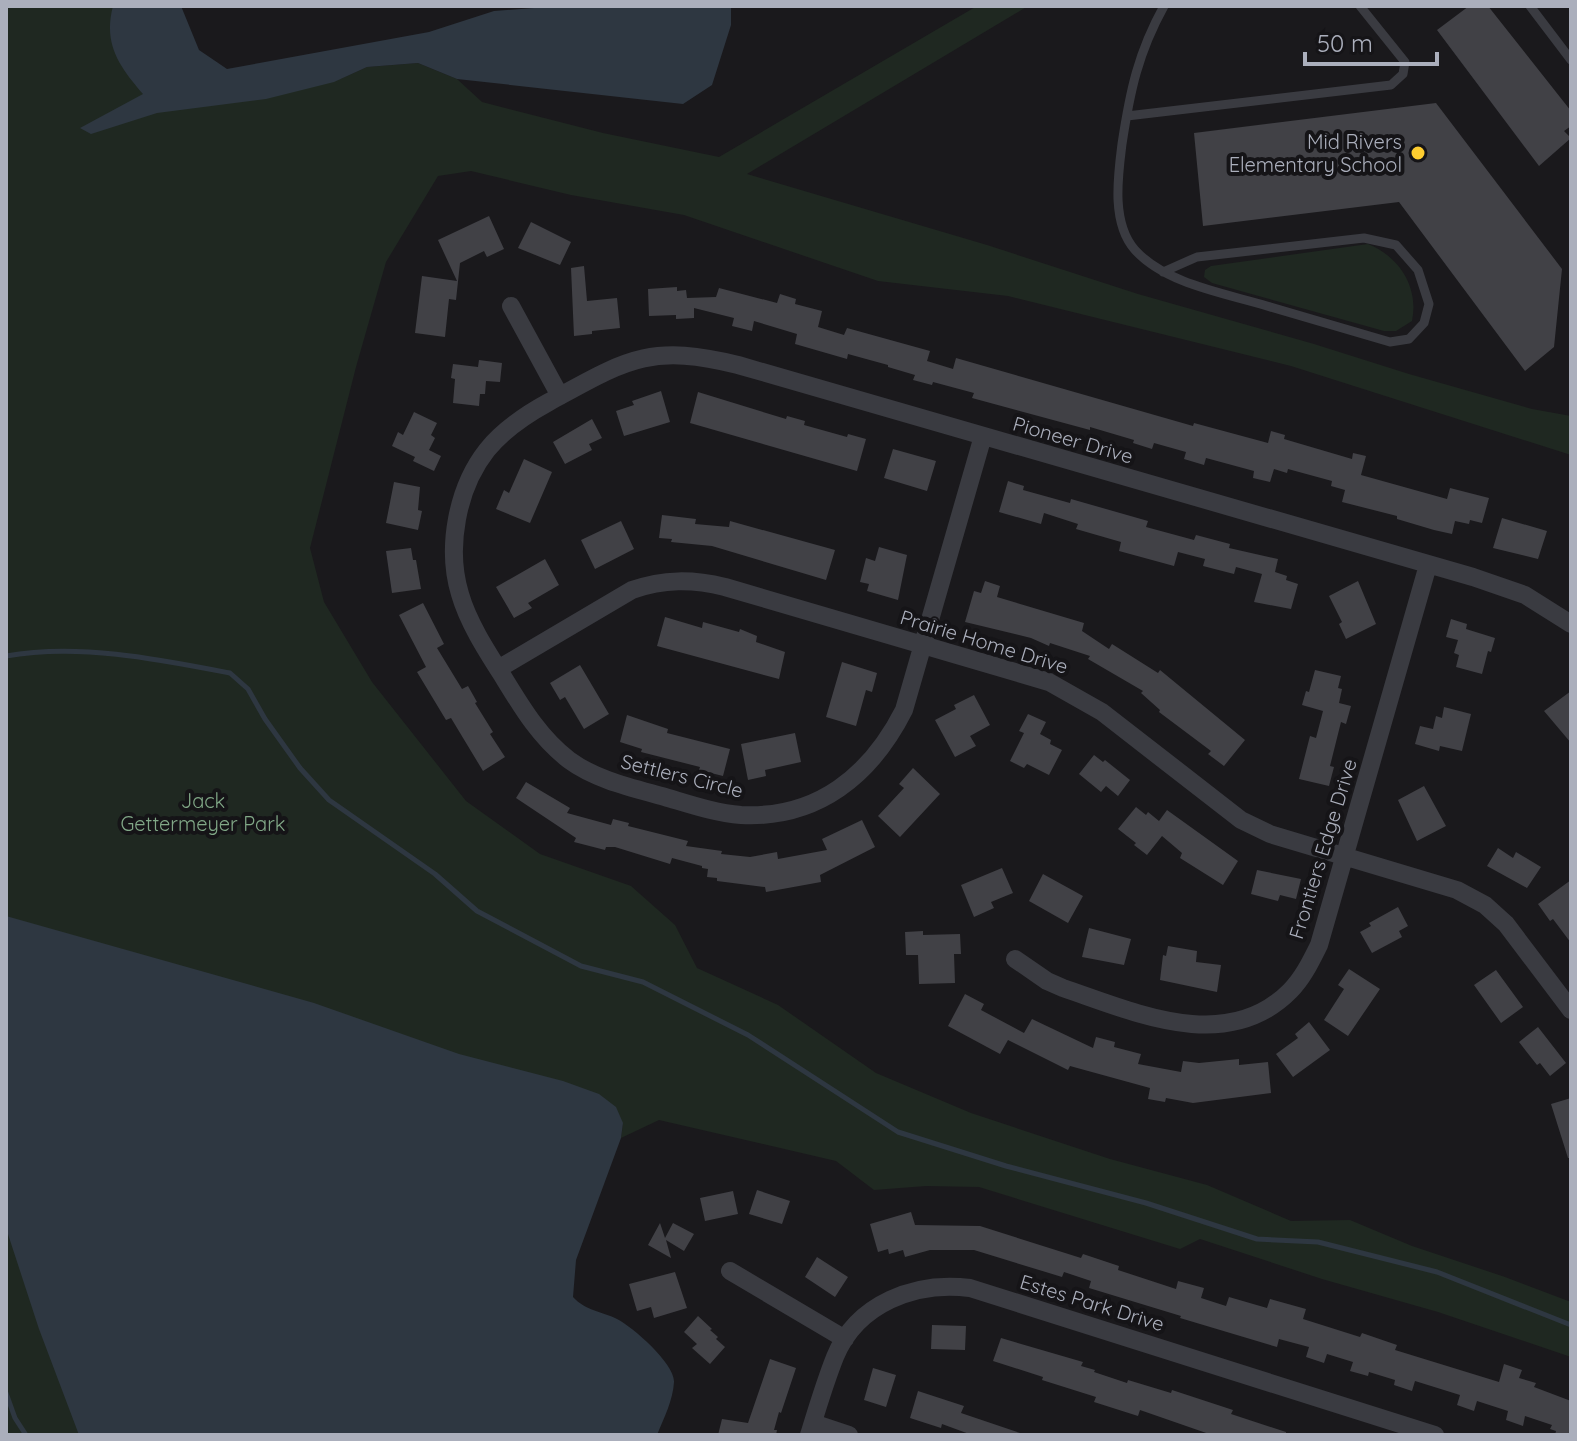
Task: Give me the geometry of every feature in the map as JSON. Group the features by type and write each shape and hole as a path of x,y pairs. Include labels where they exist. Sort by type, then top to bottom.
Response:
{"street":[{"path":"511,306 560,396"},
{"name":"Pioneer Drive","path":"560,396 627,361 675,354 700,355 1473,577 1525,595 1571,624"},
{"name":"Settlers Circle","path":"560,396 507,430 487,450 472,474 461,503 454,536 459,594 498,669 544,738 571,761 593,775 709,809 741,815 772,814 821,799 847,784 870,764 890,738 904,710 983,436"},
{"name":"Frontiers Edge Drive","path":"1015,959 1047,981 1104,1002 1187,1024 1212,1026 1238,1022 1273,1005 1290,991 1307,969 1319,945 1428,565"},
{"name":"Prairie Home Drive","path":"498,669 632,590 652,583 681,580 725,587 1049,682 1102,712 1241,820 1270,834 1457,890 1485,905 1506,924 1571,1010"},
{"path":"730,1271 845,1339"},
{"name":"Estes Park Drive","path":"811,1429 835,1356 859,1323 897,1295 922,1287 947,1285 970,1288 1435,1435"},
{"path":"811,1429 849,1435"}],"lane":[{"path":"1163,272 1197,257 1364,238 1396,245 1418,270 1429,304 1424,323 1409,339 1390,342 1209,289 1163,272 1134,249 1123,228 1118,204 1119,166 1135,72 1146,39 1164,6"},
{"path":"1127,116 1391,85 1403,74 1405,62 1360,6"},
{"path":"1530,6 1571,60"}],"green space":[{"name":"Jack Gettermeyer Park","path":"6,6 122,6 161,95 340,79 367,67 418,63 457,79 482,102 603,133 719,157 977,6 1028,6 747,174 1409,374 1532,409 1571,416 1571,455 1291,366 1008,296 878,281 684,215 571,195 471,171 438,176 386,262 310,548 324,602 372,682 466,801 540,854 631,886 675,925 697,968 778,1005 876,1073 971,1113 1110,1159 1207,1185 1291,1221 1350,1220 1412,1246 1571,1302 1571,1357 1438,1312 1322,1279 1200,1239 1180,1249 979,1187 926,1186 874,1190 836,1161 659,1120 621,1138 623,1123 6,958"},
{"path":"1368,244 1398,265 1410,286 1412,321 1396,331 1384,331 1212,283 1204,277 1205,270 1211,266"},
{"path":"6,1116 111,1435 6,1435"}],"shaded area":[{"path":"113,6 181,6 199,50 227,69 429,32 494,11 560,6 731,6 731,25 712,85 683,104 457,79 418,63 367,67 334,82 266,99 157,113 91,134 80,128 143,94 115,54 110,32"},
{"path":"6,916 314,1003 459,1054 563,1081 599,1094 616,1107 623,1123 621,1138 576,1260 573,1297 588,1308 624,1323 652,1347 668,1366 674,1382 673,1389 657,1435 79,1435 39,1329 6,1228"}],"building":[{"path":"1469,6 1488,6 1571,111 1571,126 1564,131 1571,138 1539,166 1437,30"},
{"path":"1436,103 1562,269 1554,347 1525,371 1399,202 1203,226 1194,133"},
{"path":"489,216 504,249 487,257 484,251 460,263 456,300 449,299 445,337 415,333 422,276 457,281 438,240"},
{"path":"531,222 571,242 560,265 518,248"},
{"path":"584,266 587,301 617,298 620,328 574,336 571,268"},
{"path":"677,287 677,291 686,290 687,298 716,297 719,288 777,303 780,294 796,299 795,304 822,311 818,327 844,335 847,328 930,351 927,361 953,369 956,358 1193,426 1194,423 1268,443 1271,431 1285,435 1284,439 1352,459 1353,453 1366,456 1361,475 1447,499 1450,488 1489,498 1482,523 1455,521 1452,534 1434,530 1397,519 1397,516 1342,502 1345,490 1331,486 1332,481 1288,469 1287,473 1274,469 1270,482 1253,478 1254,471 1206,458 1204,465 1184,459 1186,452 1154,443 1152,449 1133,443 1134,440 1090,427 1090,430 972,398 974,393 913,380 915,375 888,365 848,354 847,359 795,344 797,334 754,321 752,331 732,326 734,318 694,308 694,318 649,316 648,289"},
{"path":"479,360 502,363 500,382 486,381 485,394 480,394 479,406 453,403 453,364 478,367"},
{"path":"661,391 670,422 624,436 616,411 634,405 632,401"},
{"path":"698,392 786,419 787,416 805,421 804,425 866,439 857,471 690,423"},
{"path":"414,412 437,423 429,450 441,456 434,471 392,446 398,432 403,435"},
{"path":"592,419 602,438 589,444 592,450 565,464 553,442"},
{"path":"893,449 936,461 927,491 884,478"},
{"path":"524,459 552,472 530,523 496,509 504,490 509,493"},
{"path":"1008,481 1024,486 1023,490 1070,503 1071,499 1148,521 1146,527 1194,540 1196,535 1230,544 1229,548 1278,559 1275,572 1298,584 1291,609 1254,602 1262,574 1236,567 1234,574 1203,566 1205,559 1178,552 1174,566 1119,551 1121,542 1076,529 1078,524 1044,513 1041,524 999,512"},
{"path":"394,482 420,487 418,510 422,511 418,530 386,523"},
{"path":"662,515 696,519 695,524 729,527 730,521 835,550 826,580 712,546 659,538"},
{"path":"1502,518 1547,531 1538,559 1493,548"},
{"path":"621,521 634,549 595,569 581,540"},
{"path":"879,547 907,555 898,600 867,591 869,584 860,582 866,558 875,561"},
{"path":"411,548 421,589 392,593 386,551"},
{"path":"545,559 559,585 528,603 532,608 514,618 496,587"},
{"path":"985,581 1000,586 997,597 1084,623 1082,631 1109,649 1112,644 1158,673 1160,670 1245,740 1224,766 1208,754 1211,751 1159,712 1141,693 1143,691 1088,659 1090,656 965,622 974,591 981,593"},
{"path":"1358,581 1376,624 1346,639 1339,624 1342,622 1329,596"},
{"path":"423,603 444,644 437,648 462,689 468,686 493,732 490,734 505,757 483,771 451,718 446,720 417,672 426,667 399,615"},
{"path":"665,617 702,628 703,622 739,632 740,629 757,636 756,642 785,652 779,679 657,646"},
{"path":"1451,619 1467,624 1466,629 1495,638 1482,674 1456,667 1459,655 1454,653 1458,640 1446,637"},
{"path":"842,662 877,673 872,692 866,690 856,726 826,717"},
{"path":"580,665 609,714 584,729 565,697 560,700 550,683"},
{"path":"1315,670 1341,676 1339,703 1351,706 1346,724 1341,722 1330,766 1334,767 1329,786 1299,779 1310,736 1316,738 1323,711 1302,705"},
{"path":"1571,691 1571,743 1544,711"},
{"path":"974,695 990,725 970,736 976,746 955,757 935,720"},
{"path":"1444,707 1471,714 1462,751 1440,746 1439,751 1415,744 1420,726 1433,729 1436,716 1442,718"},
{"path":"1028,714 1046,722 1040,734 1062,750 1049,775 1027,764 1024,768 1010,761 1024,733 1019,731"},
{"path":"627,715 668,729 667,733 730,749 723,776 641,752 642,749 620,742"},
{"path":"795,733 801,762 765,770 766,776 748,780 741,744"},
{"path":"1094,755 1130,780 1118,796 1106,786 1101,792 1079,774"},
{"path":"913,768 940,794 900,837 878,816 904,788 899,784"},
{"path":"526,782 570,808 567,813 611,825 613,819 629,823 628,826 688,841 686,846 722,851 721,854 750,857 777,852 778,859 827,850 822,839 862,820 875,847 820,875 821,882 766,892 765,887 717,881 717,878 707,877 708,869 672,858 670,864 615,847 606,847 605,850 574,842 576,838 516,798"},
{"path":"1424,786 1446,826 1417,841 1398,800"},
{"path":"1136,807 1159,821 1167,810 1238,861 1223,885 1180,858 1182,853 1162,836 1147,855 1134,845 1136,843 1118,829"},
{"path":"1498,848 1513,858 1516,852 1541,867 1527,888 1487,866"},
{"path":"1002,868 1013,893 991,902 994,908 974,917 961,885"},
{"path":"1257,870 1301,879 1296,899 1280,895 1278,901 1251,894"},
{"path":"1043,874 1083,896 1068,923 1029,901"},
{"path":"1571,880 1571,943 1538,904"},
{"path":"1398,907 1408,926 1399,931 1402,937 1372,953 1360,932 1371,926 1369,923"},
{"path":"1089,928 1131,939 1124,965 1082,957"},
{"path":"923,931 923,935 960,934 961,954 954,954 955,983 919,984 918,955 906,955 905,932"},
{"path":"1168,946 1197,951 1196,962 1221,965 1217,992 1160,980 1163,955 1166,956"},
{"path":"1349,969 1380,989 1348,1036 1324,1020 1344,989 1338,985"},
{"path":"1496,970 1523,1007 1501,1023 1474,985"},
{"path":"965,994 984,1004 981,1010 1024,1033 1032,1019 1093,1048 1096,1037 1115,1042 1114,1047 1141,1054 1138,1064 1181,1072 1183,1061 1199,1063 1239,1059 1239,1065 1268,1062 1271,1093 1193,1103 1166,1098 1165,1102 1148,1099 1150,1088 1070,1066 1068,1070 1008,1040 1000,1054 948,1026"},
{"path":"1309,1022 1330,1050 1293,1077 1276,1054 1298,1038 1295,1034"},
{"path":"1538,1027 1566,1063 1550,1076 1519,1042"},
{"path":"1571,1098 1571,1158 1568,1158 1551,1104"},
{"path":"757,1190 790,1201 782,1224 749,1214"},
{"path":"733,1191 738,1214 705,1221 700,1198"},
{"path":"911,1212 915,1225 980,1226 1081,1258 1083,1254 1119,1266 1118,1270 1176,1289 1178,1281 1204,1288 1201,1298 1226,1306 1229,1297 1267,1308 1270,1299 1306,1309 1303,1319 1360,1337 1362,1333 1397,1345 1395,1350 1499,1382 1504,1364 1522,1370 1519,1378 1571,1401 1571,1435 1555,1435 1556,1431 1550,1429 1552,1425 1525,1416 1523,1426 1506,1420 1508,1411 1477,1401 1474,1411 1457,1405 1460,1395 1415,1381 1412,1391 1394,1385 1395,1380 1369,1372 1368,1376 1350,1371 1353,1362 1327,1354 1324,1363 1306,1357 1309,1347 1279,1339 1277,1347 1180,1318 1089,1288 1091,1281 1064,1272 1062,1277 974,1250 930,1250 905,1257 903,1250 889,1254 888,1249 878,1252 870,1224"},
{"path":"660,1223 665,1238 673,1223 694,1234 684,1251 666,1240 671,1258 648,1245"},
{"path":"817,1257 848,1277 835,1297 805,1277"},
{"path":"675,1272 687,1308 654,1318 651,1307 637,1311 629,1284"},
{"path":"698,1316 725,1347 710,1364 692,1348 697,1344 684,1332"},
{"path":"932,1325 966,1326 965,1350 931,1349"},
{"path":"1001,1338 1083,1362 1081,1366 1127,1383 1128,1380 1171,1393 1172,1390 1233,1410 1231,1414 1286,1432 1286,1435 1212,1435 1140,1410 1138,1416 1094,1402 1096,1397 993,1361"},
{"path":"770,1359 796,1368 779,1412 774,1430 777,1430 776,1435 718,1435 722,1419 748,1423"},
{"path":"873,1368 896,1375 886,1407 864,1400"},
{"path":"918,1391 964,1406 961,1413 1020,1433 972,1435 942,1424 941,1428 910,1418"}],"waterway":[{"path":"6,656 61,651 118,654 230,673 248,689 300,768 329,800 435,874 477,911 581,966 643,982 748,1035 898,1132 1006,1166 1146,1203 1257,1239 1318,1242 1437,1272 1571,1325"},
{"path":"6,1393 15,1418 26,1435"}],"place":[{"name":"Mid Rivers Elementary School","path":"1418,153"}]}
